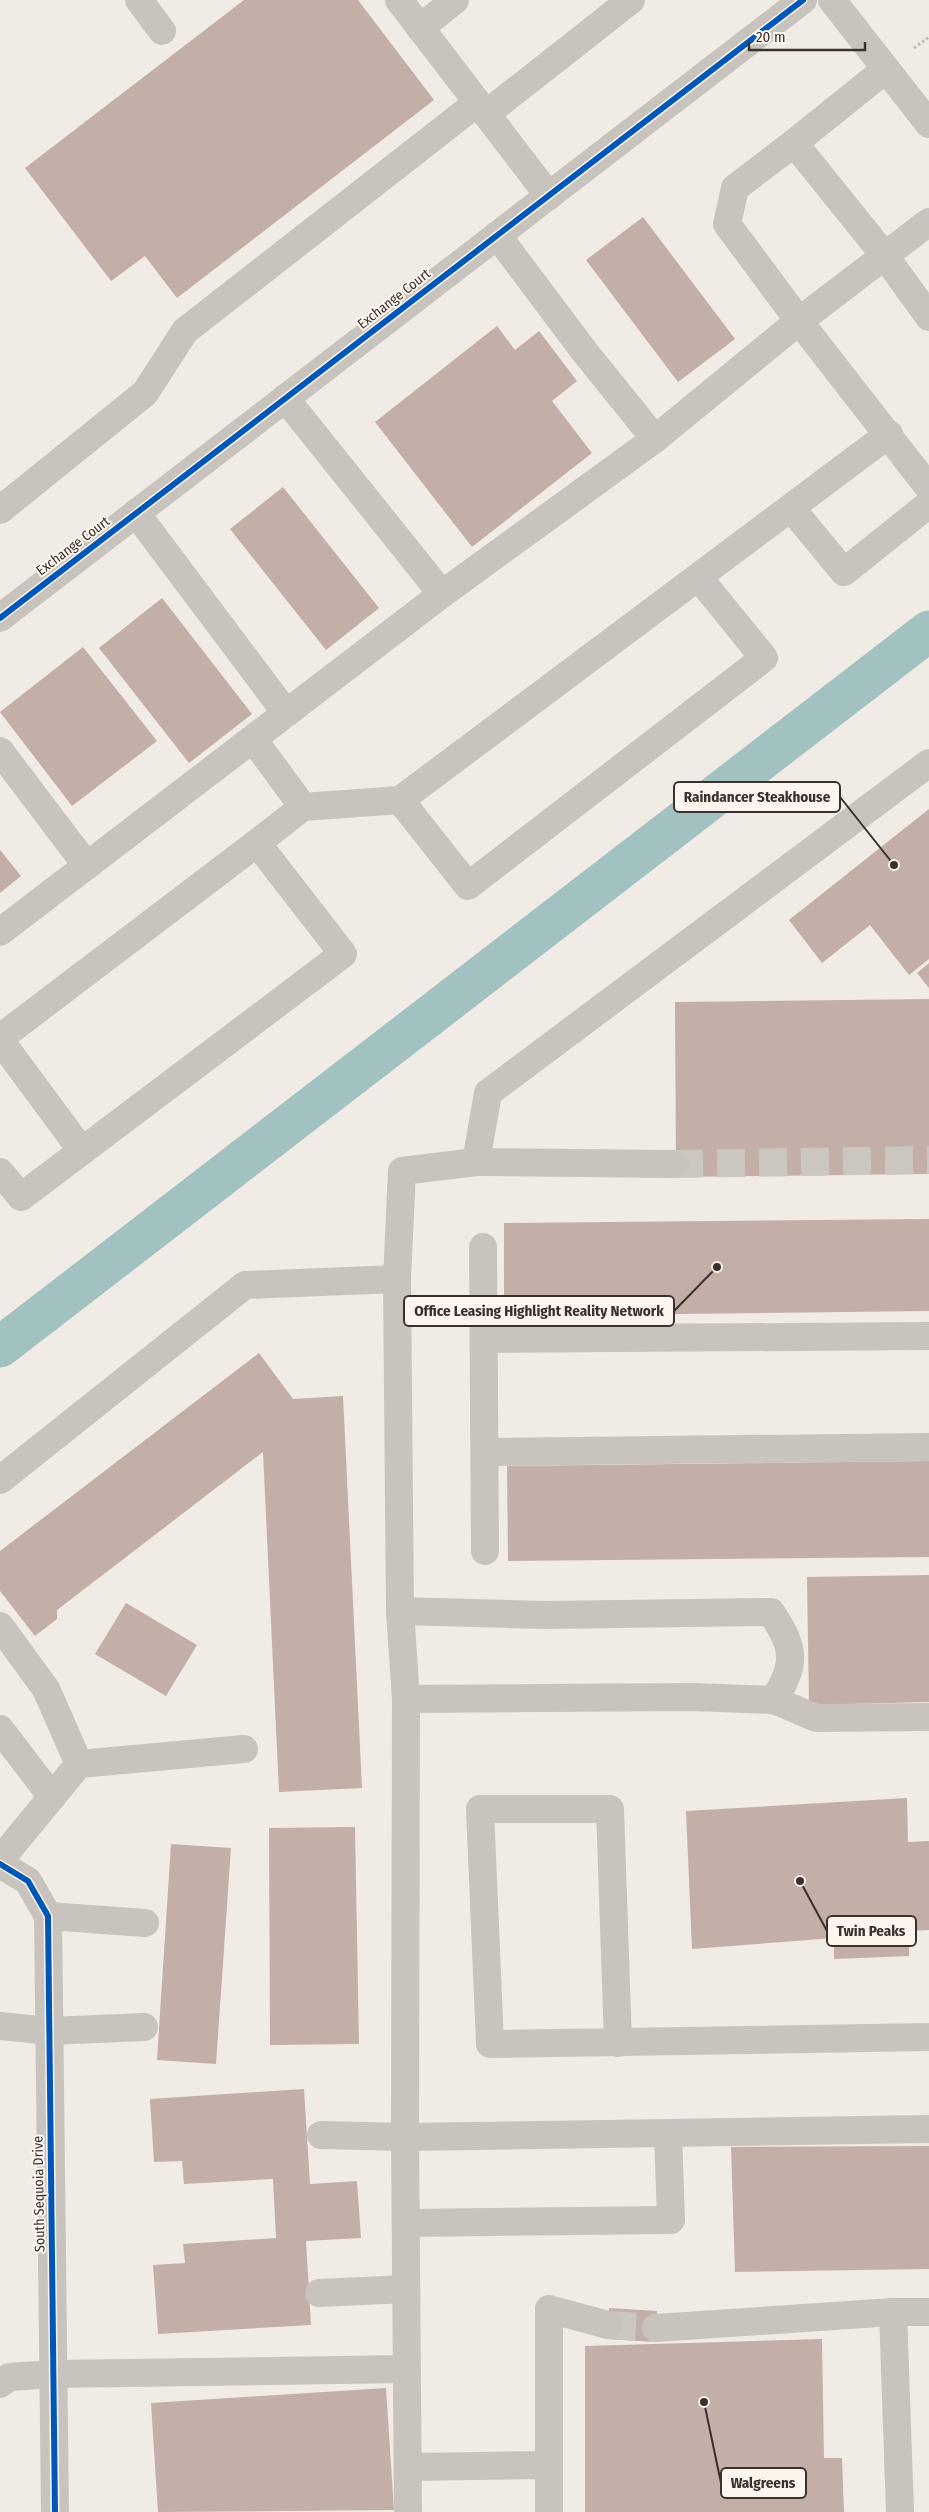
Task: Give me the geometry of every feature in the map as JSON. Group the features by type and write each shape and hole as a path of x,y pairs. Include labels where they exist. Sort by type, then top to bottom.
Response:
{"street":[{"path":"140,0 162,31"},
{"path":"398,0 549,196"},
{"path":"420,28 455,0"},
{"path":"0,510 145,393 185,331 631,0"},
{"name":"Exchange Court","path":"0,618 803,0"},
{"path":"832,0 929,124"},
{"path":"886,69 735,188 727,224 799,321 889,434 929,488"},
{"path":"794,143 885,256 929,317"},
{"path":"0,932 442,594 656,439 799,321 929,222"},
{"path":"497,235 584,351 656,439"},
{"path":"286,398 442,594"},
{"path":"82,1151 0,1039 304,807 400,800 889,434"},
{"path":"791,508 844,572 929,504"},
{"path":"136,513 286,714"},
{"path":"400,800 468,886 764,658 699,578"},
{"path":"253,739 304,807"},
{"path":"0,751 87,866"},
{"path":"476,1162 488,1093 929,763"},
{"path":"0,1172 21,1197 343,954 257,843"},
{"path":"408,2512 405,2137 406,1699 400,1610 397,1279 402,1171 476,1162 675,1164"},
{"path":"483,1247 485,1551"},
{"path":"0,1480 245,1285 397,1279"},
{"path":"484,1339 929,1336"},
{"path":"485,1452 929,1447"},
{"path":"400,1610 545,1615 771,1612 784,1632 791,1654 787,1679 774,1700"},
{"path":"0,1626 46,1689 79,1764"},
{"path":"406,1699 692,1697 774,1700 816,1718 929,1717"},
{"path":"0,1729 52,1797"},
{"path":"0,1862 79,1764 244,1749"},
{"path":"618,2042 610,1809 480,1809 490,2044 929,2038"},
{"name":"South Sequoia Drive","path":"0,1862 28,1881 48,1916 55,2512"},
{"path":"48,1916 145,1923"},
{"path":"0,2026 49,2031 144,2027"},
{"path":"321,2135 405,2137 929,2129"},
{"path":"406,2223 671,2220 668,2133"},
{"path":"319,2293 406,2289"},
{"path":"549,2512 548,2310 608,2326"},
{"path":"656,2328 893,2312 929,2312"},
{"path":"893,2312 900,2512"},
{"path":"0,2384 9,2377 54,2374 407,2369"},
{"path":"408,2467 548,2465"}],"building":[{"path":"244,0 358,0 434,100 177,298 145,256 111,281 25,168"},
{"path":"643,217 735,339 678,382 586,260"},
{"path":"497,326 515,350 539,331 577,381 552,401 592,453 472,547 375,422"},
{"path":"283,487 379,608 326,650 230,529"},
{"path":"162,598 252,714 189,763 99,648"},
{"path":"83,647 157,741 72,806 0,712"},
{"path":"929,809 929,959 909,975 870,925 822,963 789,920"},
{"path":"0,850 21,876 0,893"},
{"path":"929,963 929,988 917,973"},
{"path":"929,999 929,1174 676,1177 675,1002"},
{"path":"929,1219 929,1311 504,1316 504,1223"},
{"path":"259,1353 293,1399 343,1396 362,1788 279,1792 263,1452 57,1610 57,1619 35,1636 0,1591 0,1551"},
{"path":"929,1461 929,1557 508,1561 507,1466"},
{"path":"929,1575 929,1702 809,1705 807,1577"},
{"path":"126,1603 197,1645 166,1696 95,1654"},
{"path":"907,1798 908,1842 929,1841 929,1930 909,1931 909,1956 834,1959 834,1938 692,1949 686,1811"},
{"path":"355,1827 359,2044 270,2045 269,1828"},
{"path":"171,1844 231,1848 216,2064 157,2060"},
{"path":"304,2089 310,2184 357,2181 361,2238 306,2241 311,2325 158,2334 153,2265 185,2263 183,2244 276,2238 273,2179 184,2184 182,2161 154,2162 150,2099"},
{"path":"929,2146 929,2269 735,2272 731,2147"},
{"path":"609,2308 657,2311 655,2342 607,2339"},
{"path":"822,2339 824,2458 842,2458 844,2512 585,2512 585,2346"},
{"path":"386,2388 394,2510 158,2512 151,2403"}],"waterway":[{"path":"0,1347 929,631"}],"tunnel":[{"path":"675,1164 929,1160"},
{"path":"608,2325 656,2328"}],"cycle path":[{"path":"0,618 803,0"},
{"path":"0,1864 28,1881 48,1916 55,2512"}],"place":[{"name":"Raindancer Steakhouse","path":"894,865"},
{"name":"Office Leasing Highlight Reality Network","path":"717,1267"},
{"name":"Twin Peaks","path":"800,1881"},
{"name":"Walgreens","path":"704,2402"}]}
